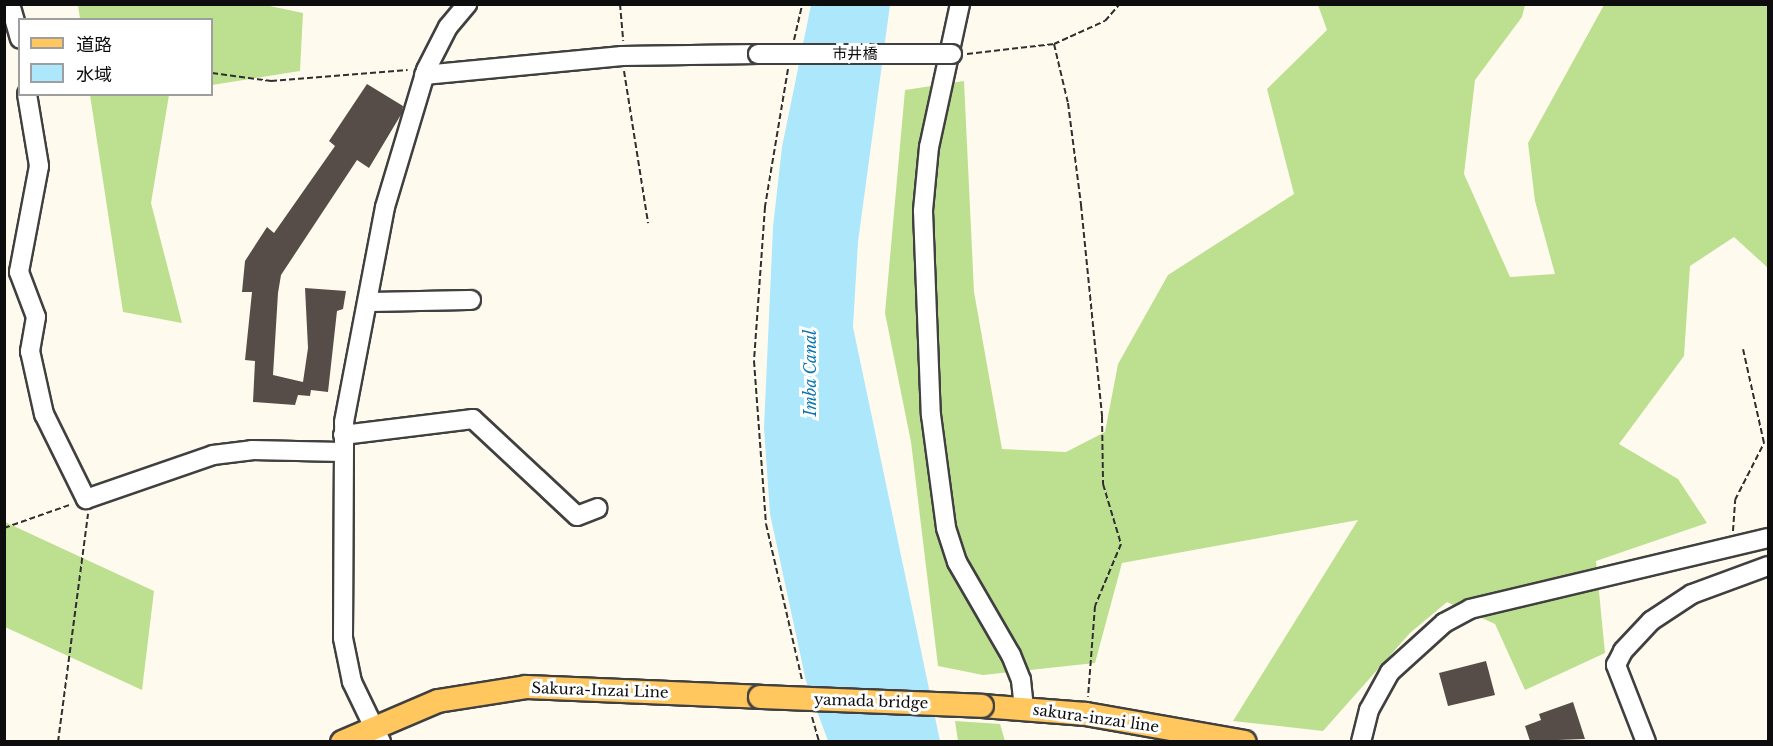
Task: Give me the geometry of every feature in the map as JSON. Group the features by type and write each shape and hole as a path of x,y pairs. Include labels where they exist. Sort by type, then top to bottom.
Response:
{"main road":[{"name":"Sakura-Inzai Line","path":"342,741 377,733 438,701 526,687 760,697"},
{"name":"yamada bridge","path":"760,697 982,706"},
{"name":"sakura-inzai line","path":"982,706 1086,714 1245,741"}],"street":[{"path":"10,4 18,32"},
{"path":"377,733 352,682 344,646 343,443 380,224 425,72 448,27 467,4"},
{"path":"960,4 929,147 923,211 930,415 946,528 957,562 1011,655 1024,708"},
{"name":"市井橋","path":"425,72 623,56 952,54"},
{"path":"27,96 39,166 19,272 36,317 30,351 44,414 86,499 213,455 343,443 473,419 577,516 598,508"},
{"path":"368,302 471,300"},
{"path":"1360,741 1369,710 1390,672 1444,623 1498,598 1768,538"},
{"path":"1646,741 1616,665 1623,651 1651,621 1692,594 1768,566"}],"path":[{"path":"620,4 623,56 648,223"},
{"path":"792,49 802,4"},
{"path":"952,54 996,54 1054,44 1105,21 1120,4"},
{"path":"1054,44 1066,93 1081,205 1102,417 1103,484 1121,544 1095,606 1086,714"},
{"path":"790,60 765,207 754,361 766,524 804,686"},
{"path":"213,74 271,81 425,72"},
{"path":"1736,545 1735,500 1764,443 1743,349"},
{"path":"4,528 86,499 90,529 64,672 64,724 58,741"},
{"path":"810,708 819,741"}],"green space":[{"path":"78,5 265,5 303,13 300,71 213,85 213,18 80,18"},
{"path":"1318,5 1525,5 1522,17 1475,80 1464,174 1510,277 1555,274 1535,201 1528,143 1604,5 1768,5 1768,268 1734,237 1690,266 1684,356 1619,444 1678,479 1707,523 1596,561 1605,653 1525,690 1495,624 1447,602 1410,633 1323,731 1233,721 1358,520 1122,563 1095,663 983,675 938,666 911,442 885,313 905,90 964,81 974,292 1002,449 1066,452 1105,432 1118,364 1168,275 1294,194 1267,89 1327,30"},
{"path":"90,96 169,96 151,203 182,323 123,312"},
{"path":"5,522 154,591 142,690 5,627"},
{"path":"955,721 1000,724 1005,741 958,741"}],"water":[{"name":"Imba Canal","path":"811,5 890,5 858,242 853,327 940,741 828,741 806,681 770,514 764,428 773,227 782,147"}],"building":[{"path":"367,84 403,106 402,113 369,168 357,160 281,275 278,293 273,375 303,382 308,348 305,288 346,291 343,309 337,311 328,392 311,390 310,396 298,395 295,405 253,402 255,361 245,360 252,292 242,292 245,261 267,227 274,233 335,146 329,141"},
{"path":"1486,661 1495,695 1448,706 1439,673"},
{"path":"1573,702 1585,739 1530,741 1525,726 1541,720 1539,714"}]}
